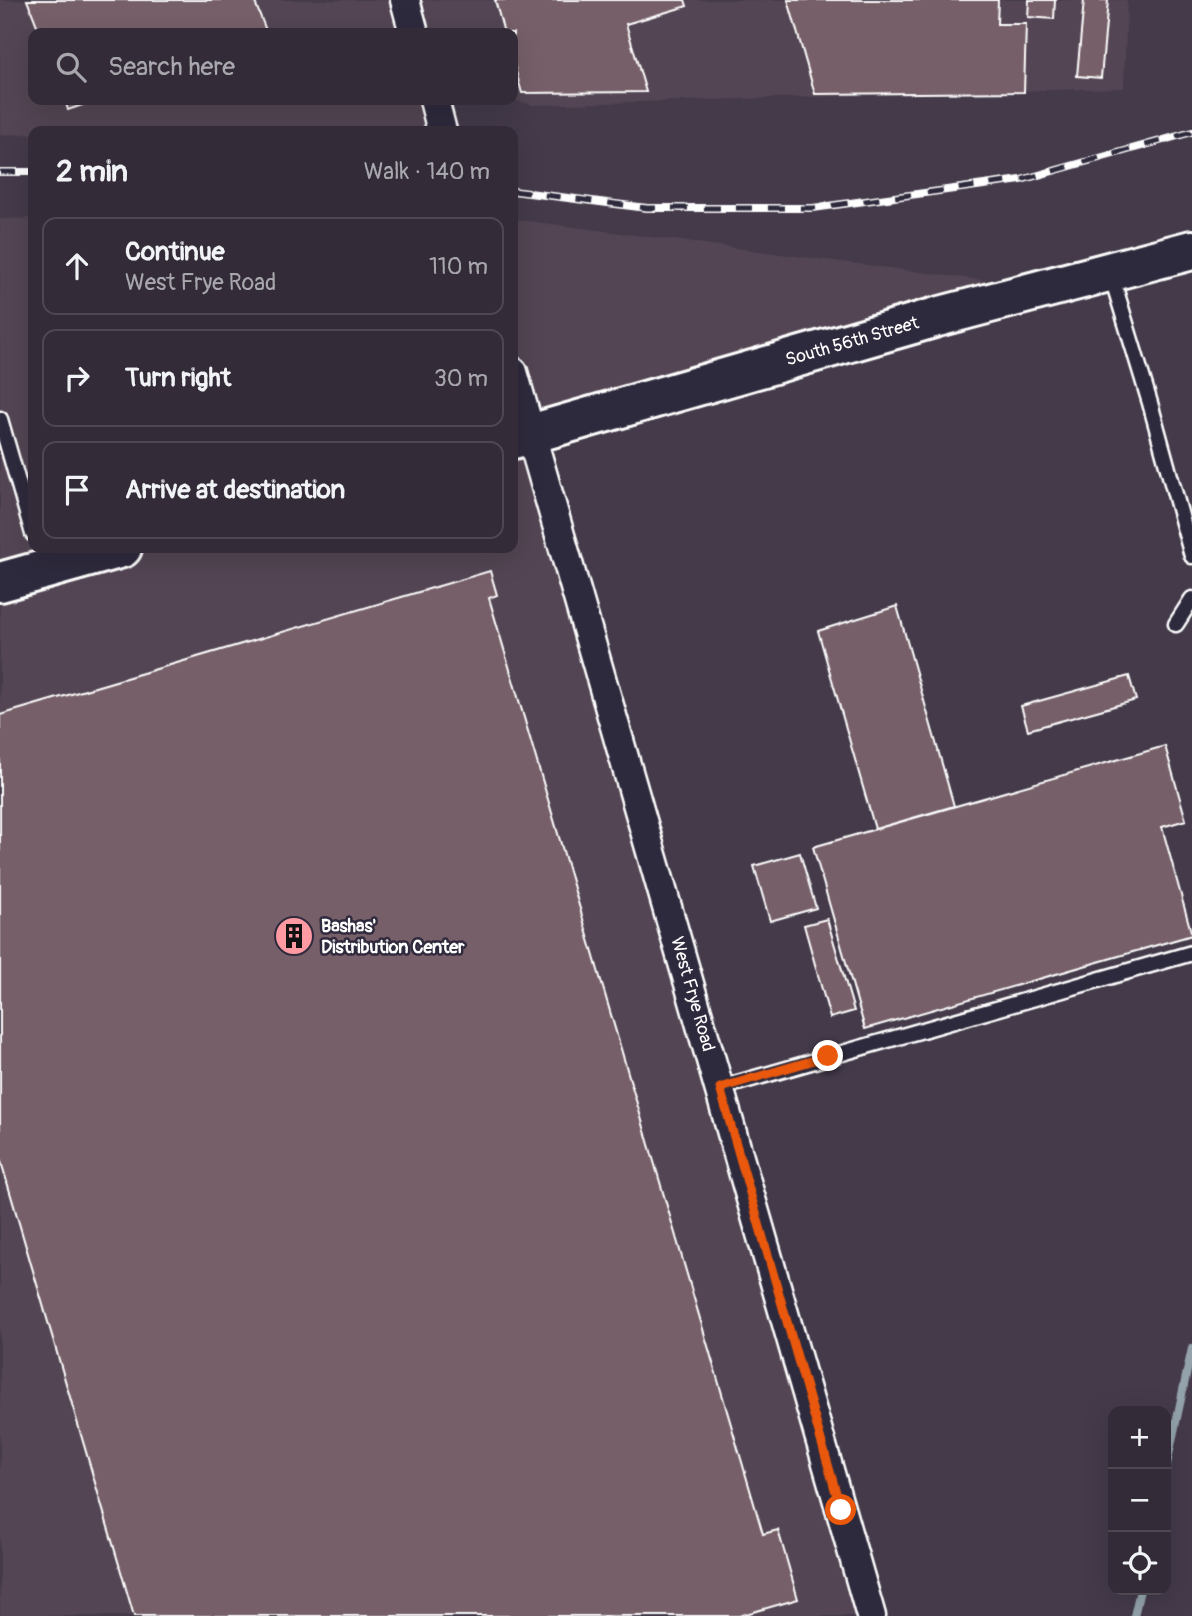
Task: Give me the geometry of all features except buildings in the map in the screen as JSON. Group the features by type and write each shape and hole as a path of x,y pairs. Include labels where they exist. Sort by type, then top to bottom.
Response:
{"main road":[{"name":"South 56th Street","path":"522,436 937,317 1192,250"},
{"path":"0,582 42,564 97,553"}],"street":[{"path":"405,0 413,28"},
{"path":"435,105 441,126"},
{"name":"West Frye Road","path":"518,408 522,436 720,1088 872,1616"}],"lane":[{"path":"1110,270 1192,556"},
{"path":"0,419 28,517"},
{"path":"1176,624 1192,599"},
{"path":"720,1088 1192,953"}],"shaded area":[{"path":"0,0 1127,0 1124,88 534,105 518,101 518,28 28,28 28,105 435,105 441,126 28,126 28,134 0,135"},
{"name":"Bashas' Distribution Center","path":"28,218 28,553 518,553 518,220 1043,288 531,434 871,1616 0,1616 0,219"}],"waterway":[{"path":"1171,1446 1192,1348"},
{"path":"1134,1616 1139,1595"}],"railway":[{"path":"518,192 647,208 813,208 1021,180 1192,132"},
{"path":"0,172 28,172"}],"place":[{"name":"Bashas' Distribution Center","path":"294,936"}],"route":[{"path":"828,1056 720,1088 841,1510"}]}
